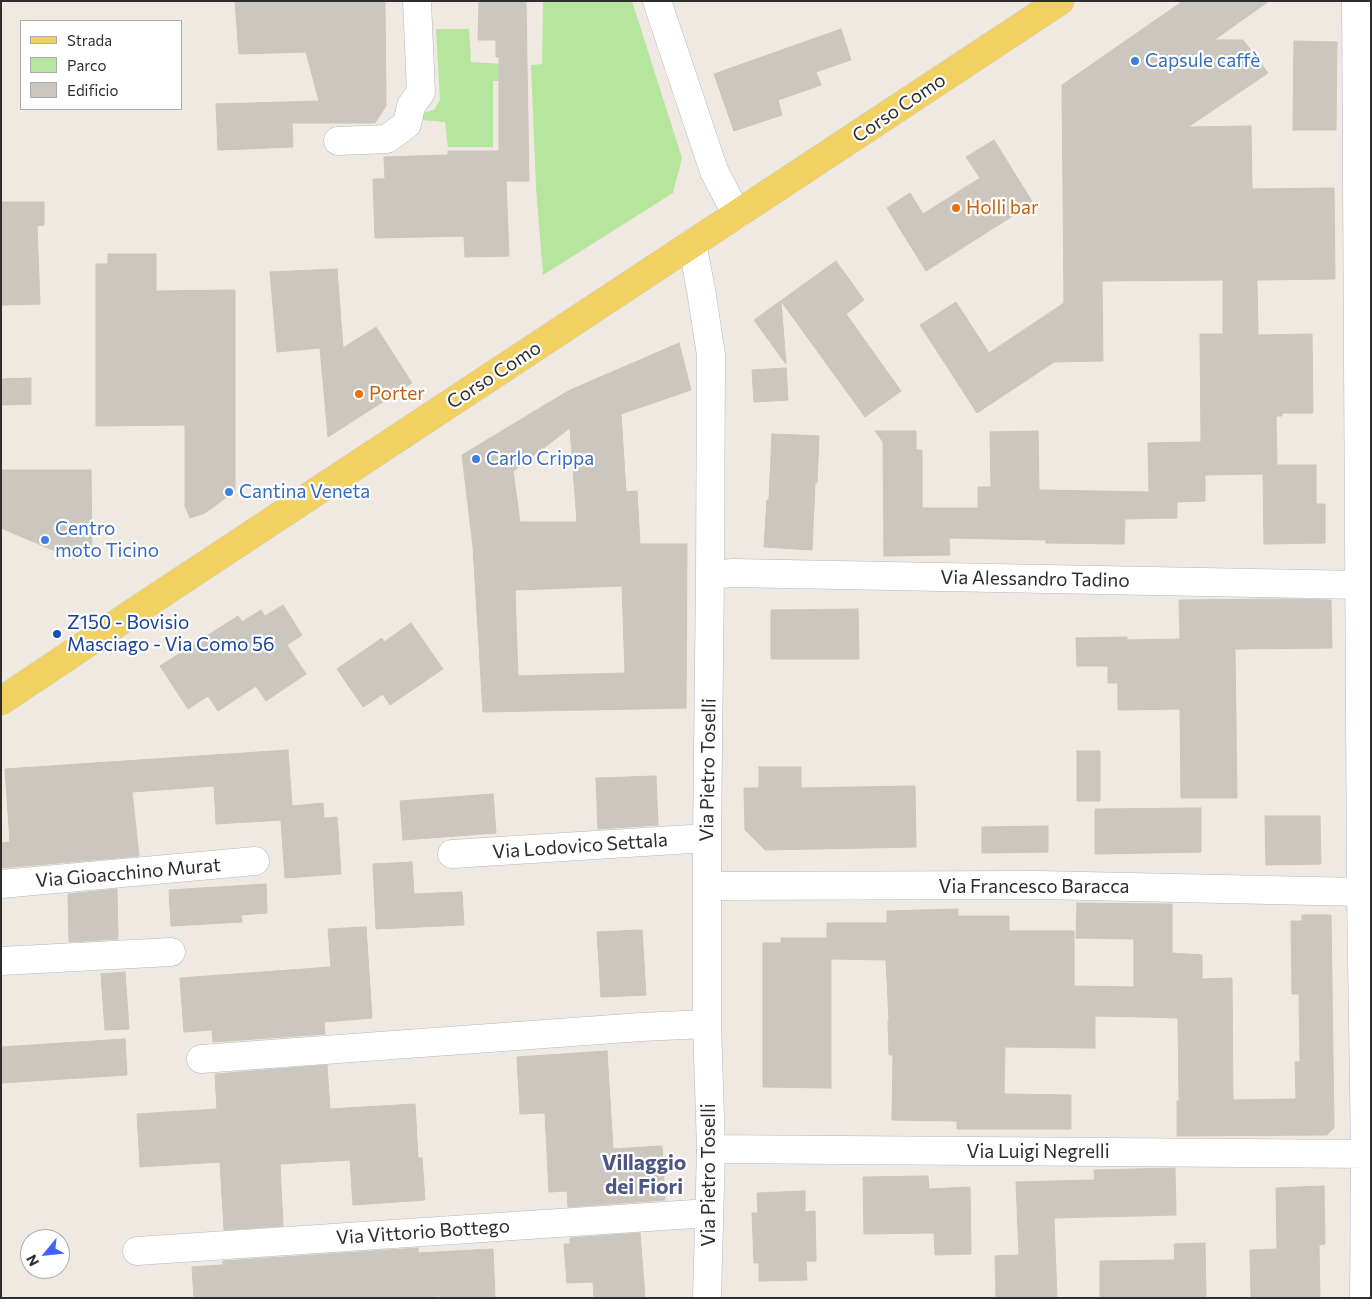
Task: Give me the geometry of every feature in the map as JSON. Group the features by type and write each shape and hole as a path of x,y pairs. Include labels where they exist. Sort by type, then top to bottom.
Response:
{"main road":[{"name":"Corso Como","path":"1,701 1060,1"}],"street":[{"path":"338,140 386,139 407,124 411,106 422,92 417,1"},
{"path":"658,1 714,171 737,215"},
{"path":"1356,1 1361,892 1368,1154 1364,1298"},
{"name":"Via Pietro Toselli","path":"692,244 711,355 707,838 707,1024 711,1149 707,1298"},
{"name":"Via Alessandro Tadino","path":"710,574 1360,585"},
{"name":"Via Lodovico Settala","path":"452,854 707,838"},
{"name":"Via Gioacchino Murat","path":"1,884 255,861"},
{"name":"Via Francesco Baracca","path":"708,886 1038,885 1361,892"},
{"path":"1,961 171,952"},
{"path":"201,1059 641,1027 707,1024"},
{"name":"Via Luigi Negrelli","path":"711,1149 1368,1154"},
{"name":"Via Vittorio Bottego","path":"137,1251 709,1212"}],"green space":[{"path":"543,1 632,1 682,158 673,193 543,275 536,187 531,65 542,64"},
{"path":"436,29 469,29 471,62 520,65 522,81 493,81 493,147 448,147 445,122 423,120 423,113 434,110 440,100"}],"building":[{"path":"235,1 385,1 386,106 375,123 292,123 293,147 218,150 216,104 319,101 306,52 239,54"},
{"path":"479,1 526,1 529,181 506,181 509,256 465,257 464,236 375,238 373,179 385,179 384,157 448,155 448,151 499,151 499,57 496,57 496,40 478,40"},
{"path":"1183,1 1269,1 1214,40 1243,40 1268,73 1188,127 1251,126 1252,189 1334,188 1335,279 1257,280 1258,335 1312,334 1313,413 1282,413 1282,416 1276,416 1277,465 1316,465 1316,504 1325,504 1325,543 1264,544 1263,474 1205,475 1205,501 1177,502 1177,518 1125,519 1124,544 1046,543 1046,540 949,538 950,555 884,556 883,442 875,431 916,431 916,450 922,450 922,508 978,508 978,487 991,487 990,432 1038,431 1039,490 1149,492 1148,443 1201,442 1200,334 1223,334 1223,280 1102,281 1103,361 1054,362 977,413 920,325 956,302 989,353 1064,303 1062,85"},
{"path":"841,29 851,60 816,72 821,85 778,100 782,115 734,131 714,74"},
{"path":"1294,41 1337,42 1336,130 1293,130"},
{"path":"994,140 1033,203 926,271 887,208 910,193 923,214 980,178 966,157"},
{"path":"1,202 44,202 44,225 37,226 40,304 1,305"},
{"path":"108,254 156,254 156,291 235,290 235,491 205,513 190,518 185,506 185,425 96,426 96,264 108,264"},
{"path":"836,261 864,300 846,314 901,391 865,417 781,301 786,364 754,320"},
{"path":"337,269 343,348 376,327 412,383 328,437 320,348 277,352 270,272"},
{"path":"679,343 691,390 621,414 626,492 637,491 640,544 687,544 686,708 483,712 473,547 462,455 568,391","holes":["570,428 577,522 520,522 513,471","622,586 625,673 518,676 515,590"]},
{"path":"786,368 788,400 754,402 752,370"},
{"path":"31,378 31,404 1,405 1,379"},
{"path":"772,434 819,436 812,550 764,547 767,500 769,500"},
{"path":"1,470 91,470 92,555 74,559 1,528"},
{"path":"1179,600 1331,600 1332,648 1235,649 1237,798 1181,798 1180,709 1118,710 1118,683 1108,683 1108,666 1077,666 1076,638 1127,637 1127,640 1180,639"},
{"path":"283,605 302,635 287,645 306,674 266,701 256,686 218,711 208,696 188,709 160,666 238,616 242,622 261,610 265,616"},
{"path":"858,609 859,659 771,659 771,610"},
{"path":"411,623 443,669 390,705 383,694 363,707 337,669 382,638 384,642"},
{"path":"288,750 292,806 323,803 324,818 337,817 341,874 285,878 281,820 216,824 214,786 132,792 139,856 1,868 1,843 10,842 5,769"},
{"path":"1077,751 1100,751 1100,801 1077,801"},
{"path":"759,767 801,767 801,788 915,786 916,847 765,850 745,830 744,788 759,788"},
{"path":"656,776 658,825 598,829 596,778"},
{"path":"493,794 496,833 403,840 400,801"},
{"path":"1201,808 1201,852 1095,854 1095,809"},
{"path":"1265,816 1320,816 1321,864 1266,865"},
{"path":"1048,826 1048,852 982,853 982,827"},
{"path":"412,862 414,894 462,892 464,925 376,929 373,864"},
{"path":"266,884 267,913 241,915 242,922 171,926 169,890"},
{"path":"117,889 118,939 69,942 68,894"},
{"path":"1077,903 1172,904 1172,953 1202,955 1202,979 1232,978 1233,1100 1296,1099 1295,1062 1300,1062 1299,994 1292,994 1291,921 1302,921 1302,915 1331,915 1334,1128 1327,1135 1177,1136 1177,1101 1179,1101 1178,1018 1095,1016 1095,1048 1005,1047 1004,1094 1071,1095 1071,1129 957,1129 957,1121 892,1120 893,1055 889,1055 886,960 831,959 831,1088 763,1087 763,943 781,943 781,938 827,938 827,923 887,923 887,911 958,909 958,916 1009,916 1009,931 1074,931 1074,986 1134,987 1134,939 1076,938"},
{"path":"366,927 372,1018 324,1022 325,1034 213,1042 212,1030 184,1032 180,978 331,967 328,929"},
{"path":"642,930 646,995 601,997 597,932"},
{"path":"125,972 129,1029 105,1030 101,974"},
{"path":"125,1039 127,1075 1,1083 1,1047"},
{"path":"607,1051 613,1149 662,1146 665,1200 568,1207 567,1191 549,1192 545,1113 520,1114 517,1057"},
{"path":"327,1065 330,1109 415,1104 418,1158 422,1158 425,1200 353,1205 350,1160 280,1164 283,1226 224,1230 220,1162 140,1167 137,1114 217,1109 215,1074"},
{"path":"1175,1168 1176,1215 1054,1218 1057,1298 996,1298 995,1256 1019,1255 1016,1182 1095,1180 1094,1170"},
{"path":"928,1176 929,1189 970,1187 971,1254 935,1255 934,1233 864,1234 863,1177"},
{"path":"1324,1186 1325,1244 1319,1245 1320,1298 1251,1298 1250,1250 1277,1249 1276,1188"},
{"path":"805,1191 805,1212 815,1211 816,1261 806,1261 807,1280 759,1281 759,1263 754,1263 752,1213 758,1213 757,1193"},
{"path":"640,1233 645,1298 594,1298 593,1282 567,1283 564,1244 570,1244 570,1238"},
{"path":"1205,1243 1206,1298 1100,1298 1100,1261 1175,1260 1174,1244"},
{"path":"418,1248 418,1253 493,1249 495,1298 440,1298 440,1296 412,1298 194,1298 192,1267 223,1265 223,1261"}],"place":[{"name":"Capsule caffè","path":"1135,61"},
{"name":"Holli bar","path":"956,208"},
{"name":"Porter","path":"359,394"},
{"name":"Carlo Crippa","path":"476,459"},
{"name":"Cantina Veneta","path":"229,492"},
{"name":"Centro moto Ticino","path":"45,540"},
{"name":"Z150 - Bovisio Masciago - Via Como 56","path":"57,634"}],"district":[{"name":"Villaggio dei Fiori","path":"644,1175"}]}
